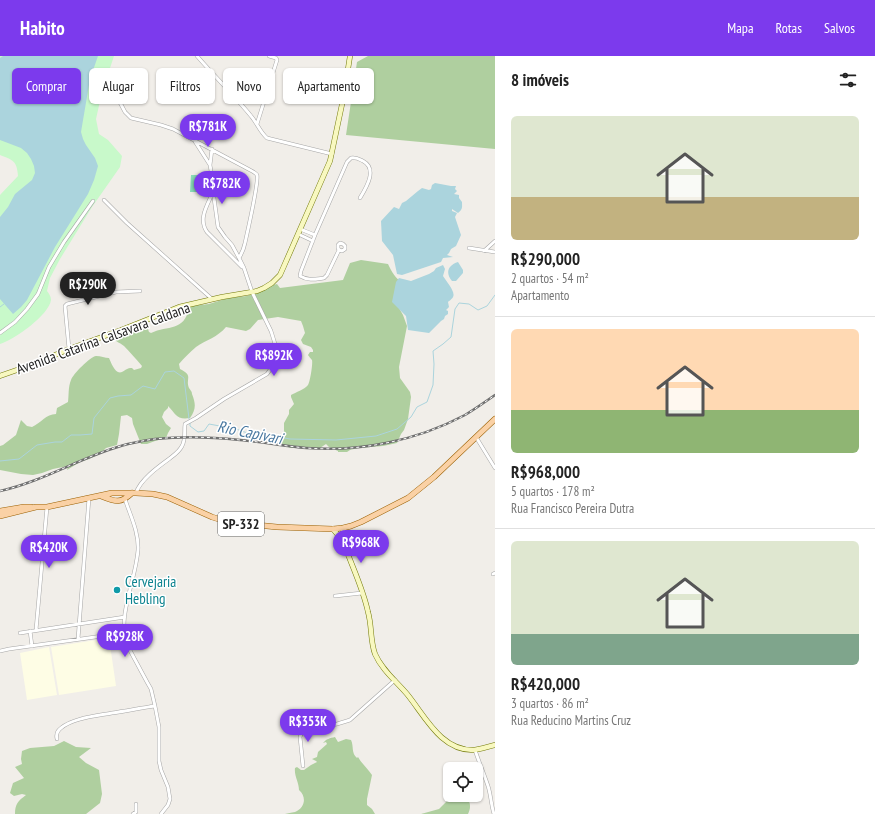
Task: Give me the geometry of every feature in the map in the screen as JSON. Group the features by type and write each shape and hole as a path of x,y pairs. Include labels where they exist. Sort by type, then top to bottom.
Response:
{"main road":[{"name":"SP-332","path":"0,512 24,507 47,507 112,493 134,493 160,495 212,517 228,522 277,527 343,528 361,522 408,498 434,477 495,419"},
{"path":"111,500 112,493"},
{"path":"122,493 125,500"},
{"path":"100,496 118,501 125,500 134,493"},
{"name":"SP-332","path":"0,516 36,507"}],"street":[{"path":"197,56 251,115 263,135 267,138 332,154"},
{"path":"257,124 277,60 276,58 269,56"},
{"name":"Avenida Catarina Calsavara Caldana","path":"0,376 179,307 252,292 264,288 272,283 280,275 332,154 350,56"},
{"path":"121,104 125,112 131,118 173,129 254,172 257,176 255,194 245,244 239,258"},
{"path":"194,139 210,165"},
{"path":"134,493 138,487 160,466 178,452 183,445 184,425 187,422 196,418 224,399 267,374 272,367 275,358 276,347 271,331 252,292 244,268 232,245 218,227 210,165 212,149"},
{"path":"339,250 326,277 304,279 300,276 315,235 347,162 351,158 366,163 370,168 369,181 366,190 360,198"},
{"path":"214,189 202,223 207,232 244,268"},
{"path":"104,200 212,299"},
{"path":"0,333 15,322 38,294 51,263 93,201"},
{"path":"300,229 315,235"},
{"path":"298,234 313,241"},
{"path":"484,251 495,241"},
{"path":"469,248 495,252"},
{"path":"69,349 65,306 67,304 116,292 140,291"},
{"path":"476,436 495,468"},
{"path":"78,639 89,498"},
{"path":"125,500 138,543 137,559 125,617 124,633 126,643 151,689 155,706 159,727 159,761 170,793 168,805 161,814"},
{"path":"36,630 47,507"},
{"path":"343,528 343,541"},
{"path":"333,529 343,541 369,612 372,641 379,662 414,702 443,739 453,745 465,749 474,750 495,745"},
{"path":"335,596 362,593"},
{"path":"20,633 125,617"},
{"path":"30,631 32,646"},
{"path":"1,651 124,633"},
{"path":"303,766 300,737 302,732 350,720 395,680"},
{"path":"57,739 57,732 60,728 76,720 155,706"},
{"path":"474,750 488,786 494,814"},
{"path":"133,814 136,812 136,804"}],"shaded area":[{"path":"109,638 116,686 59,695 51,647"},
{"path":"49,647 57,695 27,700 20,653"}],"green space":[{"path":"0,56 114,56 110,68 89,68 89,104 99,104 96,119 99,134 108,140 122,156 120,167 92,207 50,278 47,291 51,299 49,306 30,326 14,338 0,344 0,195 18,176 17,167 14,162 0,155"},
{"path":"368,56 495,56 495,149 346,135 351,104 374,104 374,68 356,68 357,62"},
{"path":"191,175 200,175 199,192 190,192"},
{"path":"361,260 388,264 392,272 402,282 399,308 407,326 399,367 400,378 410,392 411,397 408,419 397,443 358,448 347,452 338,452 326,444 317,449 290,448 281,443 280,438 284,432 284,423 289,414 289,410 294,404 291,395 304,388 309,383 312,360 308,355 310,352 313,352 313,350 311,347 303,344 301,340 305,333 301,321 278,317 258,320 250,329 246,331 226,327 216,336 196,347 179,364 180,369 188,375 188,385 192,392 195,407 190,418 182,418 177,416 168,406 162,417 166,424 171,428 166,438 147,444 141,444 132,418 127,415 121,416 117,445 106,448 100,454 80,462 67,470 68,466 33,475 0,470 0,446 16,435 21,420 27,426 32,427 49,415 56,414 57,408 68,402 69,385 72,377 90,359 96,356 109,358 117,372 122,372 129,368 134,370 141,368 142,366 131,353 124,346 114,340 112,336 137,327 147,327 151,333 174,326 183,321 187,316 189,308 192,306 209,304 228,298 247,296 266,287 277,284 280,288 343,280 350,263"},
{"path":"335,737 338,742 346,739 351,740 355,756 357,758 358,757 372,775 367,805 375,814 285,814 295,812 301,808 304,802 302,793 299,790 295,768 297,767 304,770 317,762 312,759 317,757 318,752 327,744 326,742 323,743 328,739"},
{"path":"64,741 76,747 91,748 79,757 86,763 99,770 102,794 100,803 86,814 15,814 18,803 26,795 22,794 14,796 10,793 13,783 24,778 15,767 22,764 22,751 30,748 54,746"},
{"path":"446,802 469,802 470,805 468,814 421,814 439,809"}],"water":[{"path":"3,56 98,56 94,68 89,68 89,85 81,132 86,145 95,158 98,166 94,180 88,194 55,247 27,300 13,314 0,299 0,217 8,207 15,194 32,180 35,173 34,166 27,153 21,148 0,140 0,58"},
{"path":"435,183 456,186 455,189 457,191 454,194 459,195 462,202 462,207 458,213 452,209 452,211 457,213 455,217 461,235 456,246 451,249 447,255 453,257 443,258 441,262 402,275 397,274 393,255 382,241 381,221 394,207 399,209 402,203 422,188 429,190"},
{"path":"458,262 463,270 463,273 456,281 452,281 448,272 452,265"},
{"path":"443,265 445,269 443,276 452,289 454,295 448,302 449,307 446,310 448,311 448,314 429,333 408,330 406,316 392,302 396,282 399,278 411,281 429,274 436,268"}],"waterway":[{"name":"Rio Capivari","path":"190,422 190,426 198,432 204,431 209,424 236,429 256,436 263,434 290,439 336,440 376,436 397,429 411,417 417,407 427,402 433,385 433,351 451,337 455,309 459,303 469,304 478,310 487,306 495,295"},
{"path":"0,307 4,304"},
{"name":"Rio Capivari","path":"0,461 19,459 37,445 62,442 71,435 92,434 94,418 110,398 131,395 143,386 155,389 165,372 174,371 184,378 189,419"}],"railway":[{"path":"0,491 17,487 112,449 152,439 176,437 229,439 326,449 387,443 427,432 446,424 465,415 495,395"}],"place":[{"name":"Cervejaria Hebling","path":"117,590"}]}
